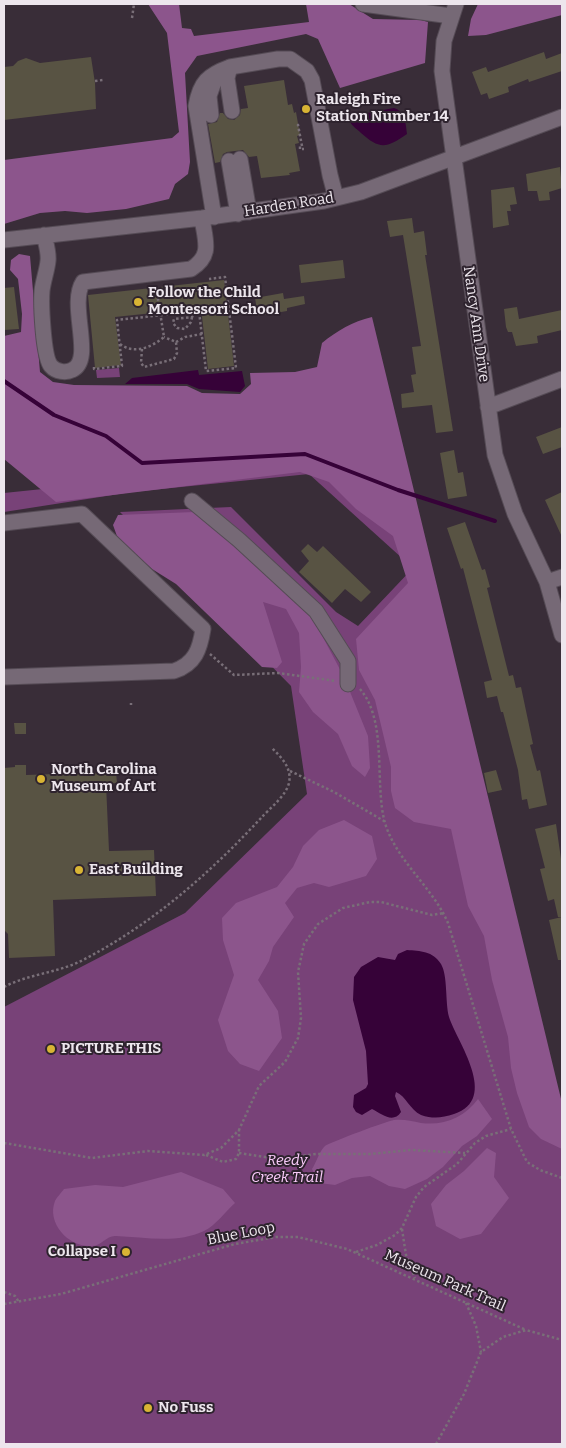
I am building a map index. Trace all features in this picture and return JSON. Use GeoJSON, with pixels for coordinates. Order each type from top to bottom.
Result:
{"type":"FeatureCollection","features":[{"type":"Feature","properties":{"kind":"street"},"geometry":{"type":"LineString","coordinates":[[363,4],[454,10]]}},
{"type":"Feature","properties":{"kind":"street","name":"Nancy Ann Drive"},"geometry":{"type":"LineString","coordinates":[[454,10],[444,41],[442,70],[495,455],[515,514],[547,582],[562,634]]}},
{"type":"Feature","properties":{"kind":"street"},"geometry":{"type":"LineString","coordinates":[[226,215],[196,106],[199,91],[214,72],[278,59],[290,60],[300,64],[312,80],[336,198]]}},
{"type":"Feature","properties":{"kind":"street"},"geometry":{"type":"LineString","coordinates":[[221,113],[230,68]]}},
{"type":"Feature","properties":{"kind":"street","name":"Harden Road"},"geometry":{"type":"LineString","coordinates":[[4,240],[226,215],[336,198],[360,192],[562,117]]}},
{"type":"Feature","properties":{"kind":"street"},"geometry":{"type":"LineString","coordinates":[[44,235],[48,260],[42,292],[47,351],[52,367],[58,371],[68,372],[78,368],[83,358],[77,298],[83,282],[191,269],[202,262],[226,215],[229,160],[226,215]]}},
{"type":"Feature","properties":{"kind":"street"},"geometry":{"type":"LineString","coordinates":[[488,407],[562,380]]}},
{"type":"Feature","properties":{"kind":"street"},"geometry":{"type":"LineString","coordinates":[[192,500],[239,540],[316,611],[348,661],[348,684]]}},
{"type":"Feature","properties":{"kind":"street"},"geometry":{"type":"LineString","coordinates":[[4,524],[82,514],[204,629],[197,653],[187,666],[174,671],[4,677]]}},
{"type":"Feature","properties":{"kind":"street"},"geometry":{"type":"LineString","coordinates":[[547,582],[562,577]]}},
{"type":"Feature","properties":{"kind":"path"},"geometry":{"type":"LineString","coordinates":[[132,18],[134,4]]}},
{"type":"Feature","properties":{"kind":"path"},"geometry":{"type":"LineString","coordinates":[[95,81],[103,80]]}},
{"type":"Feature","properties":{"kind":"path"},"geometry":{"type":"LineString","coordinates":[[301,124],[298,125],[302,149]]}},
{"type":"Feature","properties":{"kind":"path"},"geometry":{"type":"LineString","coordinates":[[197,311],[199,311],[206,371],[236,368],[225,277],[209,279]]}},
{"type":"Feature","properties":{"kind":"path"},"geometry":{"type":"LineString","coordinates":[[156,286],[159,315],[164,337]]}},
{"type":"Feature","properties":{"kind":"path"},"geometry":{"type":"LineString","coordinates":[[94,367],[94,369],[122,366],[117,320],[197,311]]}},
{"type":"Feature","properties":{"kind":"path"},"geometry":{"type":"LineString","coordinates":[[192,317],[174,319],[173,323],[178,328],[185,329],[197,311]]}},
{"type":"Feature","properties":{"kind":"path"},"geometry":{"type":"LineString","coordinates":[[176,342],[185,337],[202,334]]}},
{"type":"Feature","properties":{"kind":"path"},"geometry":{"type":"LineString","coordinates":[[164,337],[176,342]]}},
{"type":"Feature","properties":{"kind":"path"},"geometry":{"type":"LineString","coordinates":[[120,344],[126,348],[142,349],[164,337]]}},
{"type":"Feature","properties":{"kind":"path"},"geometry":{"type":"LineString","coordinates":[[142,349],[142,366],[147,368],[157,362],[174,359],[177,353],[176,342]]}},
{"type":"Feature","properties":{"kind":"path"},"geometry":{"type":"LineString","coordinates":[[207,651],[234,675],[278,673],[348,684],[360,689],[372,711],[384,821],[400,854],[431,893],[444,913],[466,975],[511,1129],[527,1162],[540,1170],[562,1178]]}},
{"type":"Feature","properties":{"kind":"path"},"geometry":{"type":"LineString","coordinates":[[272,748],[290,771],[334,792],[384,821]]}},
{"type":"Feature","properties":{"kind":"path"},"geometry":{"type":"LineString","coordinates":[[4,987],[14,981],[80,962],[148,921],[185,892],[234,847],[289,785],[290,771]]}},
{"type":"Feature","properties":{"kind":"path"},"geometry":{"type":"LineString","coordinates":[[204,1155],[225,1146],[239,1130],[256,1091],[264,1080],[285,1062],[298,1038],[301,1018],[298,972],[304,944],[318,924],[342,908],[370,902],[381,902],[432,915],[444,913]]}},
{"type":"Feature","properties":{"kind":"path"},"geometry":{"type":"LineString","coordinates":[[355,1252],[377,1245],[402,1228],[416,1197],[424,1187],[457,1164],[465,1153],[486,1136],[511,1129]]}},
{"type":"Feature","properties":{"kind":"path"},"geometry":{"type":"LineString","coordinates":[[4,1143],[92,1158],[148,1151],[171,1151],[204,1155],[215,1160],[229,1162],[236,1159],[240,1153],[239,1130]]}},
{"type":"Feature","properties":{"kind":"path"},"geometry":{"type":"LineString","coordinates":[[240,1153],[278,1159],[316,1154],[371,1154],[411,1150],[465,1153]]}},
{"type":"Feature","properties":{"kind":"path"},"geometry":{"type":"LineString","coordinates":[[402,1228],[406,1255],[416,1280]]}},
{"type":"Feature","properties":{"kind":"path","name":"Blue Loop"},"geometry":{"type":"LineString","coordinates":[[4,1304],[61,1294],[235,1244],[266,1238],[309,1239],[355,1252]]}},
{"type":"Feature","properties":{"kind":"path","name":"Museum Park Trail"},"geometry":{"type":"LineString","coordinates":[[355,1252],[526,1330]]}},
{"type":"Feature","properties":{"kind":"path"},"geometry":{"type":"LineString","coordinates":[[4,1292],[15,1296],[19,1302]]}},
{"type":"Feature","properties":{"kind":"path"},"geometry":{"type":"LineString","coordinates":[[436,1444],[464,1394],[481,1352],[476,1326],[465,1302]]}},
{"type":"Feature","properties":{"kind":"path"},"geometry":{"type":"LineString","coordinates":[[481,1352],[503,1337],[526,1330],[562,1340]]}},
{"type":"Feature","properties":{"kind":"green space"},"geometry":{"type":"Polygon","coordinates":[[[119,368],[120,377],[97,378],[96,370],[119,368]]]}},
{"type":"Feature","properties":{"kind":"green space","name":"Reedy Creek Trail"},"geometry":{"type":"Polygon","coordinates":[[[401,452],[562,1106],[562,1444],[4,1444],[4,1007],[185,913],[307,794],[291,686],[120,512],[231,507],[336,612],[358,626],[413,568],[309,474],[132,492],[4,512],[4,493],[401,452]]]}},
{"type":"Feature","properties":{"kind":"shaded area"},"geometry":{"type":"Polygon","coordinates":[[[148,4],[179,4],[182,28],[191,29],[194,36],[309,22],[306,4],[349,4],[373,19],[421,20],[428,22],[425,63],[340,88],[318,39],[306,34],[197,56],[185,73],[190,162],[188,174],[175,184],[169,199],[126,209],[87,213],[65,211],[40,213],[4,224],[4,160],[172,138],[179,132],[167,33],[148,4]]]}},
{"type":"Feature","properties":{"kind":"shaded area"},"geometry":{"type":"Polygon","coordinates":[[[478,4],[562,4],[562,15],[486,35],[468,36],[471,19],[478,4]]]}},
{"type":"Feature","properties":{"kind":"shaded area"},"geometry":{"type":"Polygon","coordinates":[[[394,108],[403,115],[407,134],[388,144],[383,145],[373,142],[350,122],[351,116],[394,108]]]}},
{"type":"Feature","properties":{"kind":"shaded area"},"geometry":{"type":"Polygon","coordinates":[[[19,254],[30,256],[40,372],[53,382],[74,385],[187,386],[202,393],[240,394],[251,384],[250,373],[295,372],[317,367],[322,343],[346,327],[372,317],[562,1103],[562,1149],[541,1139],[529,1127],[517,1093],[511,1068],[508,1037],[492,980],[484,936],[468,906],[451,829],[414,822],[395,808],[391,791],[391,767],[375,700],[359,670],[356,639],[408,583],[393,536],[356,509],[329,482],[300,472],[56,502],[4,459],[4,336],[21,332],[22,314],[18,279],[10,270],[11,260],[19,254]]]}},
{"type":"Feature","properties":{"kind":"shaded area"},"geometry":{"type":"Polygon","coordinates":[[[198,370],[199,375],[242,371],[245,386],[240,392],[199,389],[187,384],[125,384],[132,378],[198,370]]]}},
{"type":"Feature","properties":{"kind":"shaded area"},"geometry":{"type":"Polygon","coordinates":[[[195,512],[212,521],[309,611],[344,677],[368,736],[370,768],[365,777],[352,766],[338,734],[313,712],[299,692],[301,667],[299,633],[286,609],[263,602],[282,662],[277,668],[262,667],[176,584],[152,569],[118,539],[113,525],[118,515],[195,512]]]}},
{"type":"Feature","properties":{"kind":"shaded area"},"geometry":{"type":"Polygon","coordinates":[[[344,820],[372,836],[377,859],[366,876],[329,887],[314,883],[297,888],[285,903],[294,917],[273,947],[269,961],[258,980],[278,1011],[282,1038],[259,1071],[240,1064],[228,1051],[218,1020],[234,975],[223,940],[222,918],[236,903],[277,887],[293,867],[303,846],[319,830],[344,820]]]}},
{"type":"Feature","properties":{"kind":"shaded area"},"geometry":{"type":"Polygon","coordinates":[[[407,950],[430,954],[441,964],[445,975],[449,1017],[472,1069],[475,1083],[474,1096],[467,1107],[454,1114],[434,1117],[417,1113],[396,1092],[395,1096],[401,1112],[398,1116],[387,1117],[372,1109],[362,1115],[356,1112],[353,1107],[354,1095],[366,1088],[368,1084],[366,1051],[353,1000],[354,977],[361,967],[378,957],[395,960],[398,954],[407,950]]]}},
{"type":"Feature","properties":{"kind":"shaded area"},"geometry":{"type":"Polygon","coordinates":[[[478,1099],[492,1119],[477,1136],[462,1146],[443,1167],[427,1179],[405,1189],[389,1186],[370,1176],[352,1178],[335,1185],[319,1183],[312,1169],[323,1148],[337,1140],[394,1120],[430,1124],[453,1119],[467,1111],[478,1099]]]}},
{"type":"Feature","properties":{"kind":"shaded area"},"geometry":{"type":"Polygon","coordinates":[[[487,1148],[496,1153],[494,1177],[509,1198],[481,1234],[460,1239],[436,1226],[431,1204],[446,1185],[464,1171],[487,1148]]]}},
{"type":"Feature","properties":{"kind":"shaded area"},"geometry":{"type":"Polygon","coordinates":[[[181,1172],[223,1189],[235,1203],[204,1231],[172,1239],[113,1236],[95,1246],[84,1246],[68,1239],[57,1226],[53,1210],[55,1201],[64,1189],[95,1185],[123,1187],[181,1172]]]}},
{"type":"Feature","properties":{"kind":"building"},"geometry":{"type":"Polygon","coordinates":[[[544,52],[546,59],[562,53],[562,71],[529,82],[528,79],[508,87],[509,92],[489,99],[487,93],[481,95],[472,72],[486,67],[488,72],[544,52]]]}},
{"type":"Feature","properties":{"kind":"building"},"geometry":{"type":"Polygon","coordinates":[[[91,57],[96,109],[4,120],[4,67],[13,66],[18,61],[26,58],[40,63],[91,57]]]}},
{"type":"Feature","properties":{"kind":"building"},"geometry":{"type":"Polygon","coordinates":[[[284,80],[288,105],[292,104],[294,113],[296,112],[300,135],[297,136],[299,143],[295,144],[300,171],[289,173],[290,175],[261,178],[257,156],[249,157],[243,150],[227,152],[223,154],[220,162],[215,163],[208,124],[217,122],[220,113],[223,113],[228,119],[234,120],[240,115],[241,109],[248,108],[244,86],[284,80]]]}},
{"type":"Feature","properties":{"kind":"building"},"geometry":{"type":"Polygon","coordinates":[[[560,167],[562,188],[549,192],[550,200],[539,201],[537,191],[528,191],[526,174],[560,167]]]}},
{"type":"Feature","properties":{"kind":"building"},"geometry":{"type":"Polygon","coordinates":[[[514,187],[517,204],[510,205],[511,211],[507,211],[509,225],[493,228],[491,190],[514,187]]]}},
{"type":"Feature","properties":{"kind":"building"},"geometry":{"type":"Polygon","coordinates":[[[412,218],[414,233],[424,231],[427,255],[425,255],[453,431],[436,433],[432,405],[402,408],[401,394],[414,392],[411,375],[416,374],[412,347],[421,346],[403,235],[390,237],[387,221],[412,218]]]}},
{"type":"Feature","properties":{"kind":"building"},"geometry":{"type":"Polygon","coordinates":[[[343,260],[345,278],[301,283],[299,265],[343,260]]]}},
{"type":"Feature","properties":{"kind":"building"},"geometry":{"type":"Polygon","coordinates":[[[224,280],[234,366],[208,369],[201,308],[115,317],[121,365],[95,368],[88,295],[224,280]]]}},
{"type":"Feature","properties":{"kind":"building"},"geometry":{"type":"Polygon","coordinates":[[[14,287],[19,329],[4,330],[4,288],[14,287]]]}},
{"type":"Feature","properties":{"kind":"building"},"geometry":{"type":"Polygon","coordinates":[[[283,293],[284,299],[304,296],[305,304],[287,308],[287,311],[258,316],[255,298],[283,293]]]}},
{"type":"Feature","properties":{"kind":"building"},"geometry":{"type":"Polygon","coordinates":[[[517,307],[519,319],[562,310],[562,330],[537,336],[538,343],[516,346],[512,332],[508,332],[506,327],[504,309],[517,307]]]}},
{"type":"Feature","properties":{"kind":"building"},"geometry":{"type":"Polygon","coordinates":[[[562,427],[562,447],[543,454],[536,437],[562,427]]]}},
{"type":"Feature","properties":{"kind":"building"},"geometry":{"type":"Polygon","coordinates":[[[454,450],[458,473],[463,472],[467,496],[448,499],[440,453],[454,450]]]}},
{"type":"Feature","properties":{"kind":"building"},"geometry":{"type":"Polygon","coordinates":[[[562,492],[562,537],[545,500],[562,492]]]}},
{"type":"Feature","properties":{"kind":"building"},"geometry":{"type":"Polygon","coordinates":[[[465,522],[482,570],[485,569],[490,587],[487,588],[509,676],[513,675],[516,688],[521,687],[533,744],[530,745],[537,771],[540,770],[547,805],[529,809],[527,799],[522,800],[518,770],[503,712],[501,712],[497,696],[487,698],[484,682],[492,680],[463,568],[461,569],[447,528],[465,522]]]}},
{"type":"Feature","properties":{"kind":"building"},"geometry":{"type":"Polygon","coordinates":[[[308,544],[317,552],[323,546],[371,592],[361,602],[345,589],[332,603],[299,572],[309,561],[301,551],[308,544]]]}},
{"type":"Feature","properties":{"kind":"building"},"geometry":{"type":"Polygon","coordinates":[[[14,723],[26,723],[26,734],[15,734],[14,723]]]}},
{"type":"Feature","properties":{"kind":"building","name":"East Building"},"geometry":{"type":"Polygon","coordinates":[[[15,765],[26,765],[26,775],[116,772],[117,783],[106,784],[109,851],[154,850],[156,896],[53,900],[55,956],[9,958],[8,934],[4,930],[4,768],[15,767],[15,765]]]}},
{"type":"Feature","properties":{"kind":"building"},"geometry":{"type":"Polygon","coordinates":[[[496,770],[502,790],[488,793],[484,773],[496,770]]]}},
{"type":"Feature","properties":{"kind":"building"},"geometry":{"type":"Polygon","coordinates":[[[556,824],[562,866],[562,917],[558,917],[554,899],[548,901],[540,869],[545,868],[535,829],[556,824]]]}},
{"type":"Feature","properties":{"kind":"building"},"geometry":{"type":"Polygon","coordinates":[[[562,917],[562,960],[558,960],[549,920],[562,917]]]}},
{"type":"Feature","properties":{"kind":"waterway"},"geometry":{"type":"LineString","coordinates":[[4,381],[54,415],[106,436],[142,463],[305,454],[398,490],[495,521]]}},
{"type":"Feature","properties":{"kind":"place","name":"Raleigh Fire Station Number 14"},"geometry":{"type":"Point","coordinates":[306,109]}},
{"type":"Feature","properties":{"kind":"place","name":"Follow the Child Montessori School"},"geometry":{"type":"Point","coordinates":[138,302]}},
{"type":"Feature","properties":{"kind":"place","name":"North Carolina Museum of Art"},"geometry":{"type":"Point","coordinates":[41,779]}},
{"type":"Feature","properties":{"kind":"place","name":"East Building"},"geometry":{"type":"Point","coordinates":[79,870]}},
{"type":"Feature","properties":{"kind":"place","name":"PICTURE THIS"},"geometry":{"type":"Point","coordinates":[51,1049]}},
{"type":"Feature","properties":{"kind":"place","name":"Collapse I"},"geometry":{"type":"Point","coordinates":[126,1252]}},
{"type":"Feature","properties":{"kind":"place","name":"No Fuss"},"geometry":{"type":"Point","coordinates":[148,1408]}}]}
